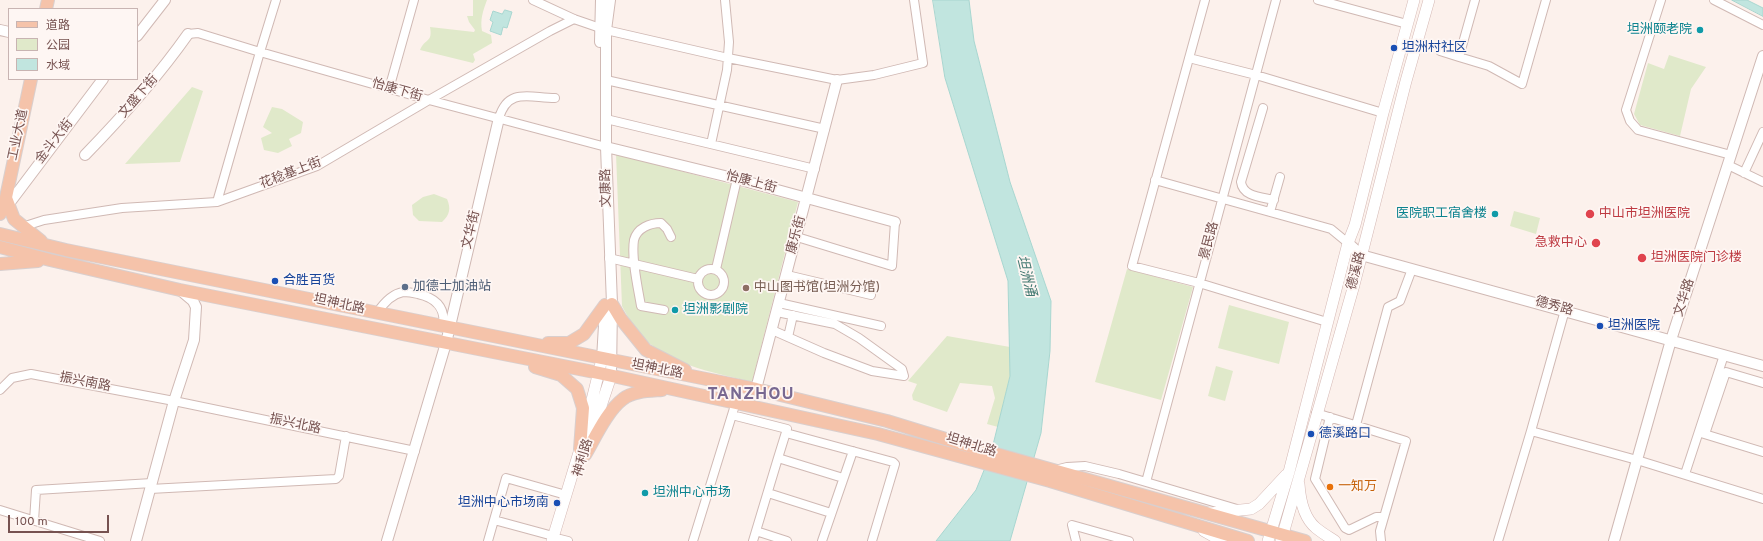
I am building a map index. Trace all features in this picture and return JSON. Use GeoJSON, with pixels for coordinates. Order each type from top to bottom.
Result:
{"type":"FeatureCollection","features":[{"type":"Feature","properties":{"kind":"main road","name":"德溪路"},"geometry":{"type":"LineString","coordinates":[[1282,538],[1294,473],[1327,322],[1348,243],[1355,225],[1382,113],[1414,0]]}},
{"type":"Feature","properties":{"kind":"main road","name":"德溪路"},"geometry":{"type":"LineString","coordinates":[[1270,536],[1316,413],[1330,370],[1406,81],[1429,0]]}},
{"type":"Feature","properties":{"kind":"main road"},"geometry":{"type":"LineString","coordinates":[[23,80],[2,197],[14,220],[47,245]]}},
{"type":"Feature","properties":{"kind":"main road","name":"工业大道"},"geometry":{"type":"LineString","coordinates":[[2,197],[31,80]]}},
{"type":"Feature","properties":{"kind":"main road","name":"坦神北路"},"geometry":{"type":"LineString","coordinates":[[0,234],[377,313],[756,389],[887,421],[973,454]]}},
{"type":"Feature","properties":{"kind":"main road","name":"坦神北路"},"geometry":{"type":"LineString","coordinates":[[0,246],[50,260],[180,290],[673,388],[973,454],[1052,476],[1209,513],[1270,536],[1305,541]]}},
{"type":"Feature","properties":{"kind":"main road"},"geometry":{"type":"LineString","coordinates":[[0,264],[50,260]]}},
{"type":"Feature","properties":{"kind":"main road"},"geometry":{"type":"LineString","coordinates":[[525,343],[569,343],[584,334],[609,304],[646,350],[664,361],[702,379]]}},
{"type":"Feature","properties":{"kind":"main road"},"geometry":{"type":"LineString","coordinates":[[509,355],[532,367],[561,374],[577,389],[583,408],[582,452]]}},
{"type":"Feature","properties":{"kind":"main road","name":"神利路"},"geometry":{"type":"LineString","coordinates":[[559,540],[582,452],[605,374],[607,360]]}},
{"type":"Feature","properties":{"kind":"main road"},"geometry":{"type":"LineString","coordinates":[[559,540],[566,495],[582,452],[608,416],[623,398],[639,392],[673,388]]}},
{"type":"Feature","properties":{"kind":"main road"},"geometry":{"type":"LineString","coordinates":[[1209,513],[1251,509],[1259,504],[1294,473],[1300,498],[1310,522],[1335,541]]}},
{"type":"Feature","properties":{"kind":"main road","name":"坦神北路"},"geometry":{"type":"LineString","coordinates":[[1052,476],[1248,541]]}},
{"type":"Feature","properties":{"kind":"main road"},"geometry":{"type":"LineString","coordinates":[[1186,521],[1222,541]]}},
{"type":"Feature","properties":{"kind":"street"},"geometry":{"type":"LineString","coordinates":[[138,35],[165,0]]}},
{"type":"Feature","properties":{"kind":"street"},"geometry":{"type":"LineString","coordinates":[[217,202],[276,0]]}},
{"type":"Feature","properties":{"kind":"street"},"geometry":{"type":"LineString","coordinates":[[389,89],[414,0]]}},
{"type":"Feature","properties":{"kind":"street"},"geometry":{"type":"LineString","coordinates":[[533,0],[574,19],[603,29],[728,58],[838,80],[874,75],[923,62],[914,0]]}},
{"type":"Feature","properties":{"kind":"street"},"geometry":{"type":"LineString","coordinates":[[601,0],[603,29],[603,146],[609,304],[607,360]]}},
{"type":"Feature","properties":{"kind":"street","name":"文康路"},"geometry":{"type":"LineString","coordinates":[[609,304],[609,258],[603,146],[606,120],[606,80],[603,29],[610,0]]}},
{"type":"Feature","properties":{"kind":"street"},"geometry":{"type":"LineString","coordinates":[[711,144],[727,76],[729,42],[725,0]]}},
{"type":"Feature","properties":{"kind":"street"},"geometry":{"type":"LineString","coordinates":[[1205,0],[1132,266],[1199,283],[1327,322]]}},
{"type":"Feature","properties":{"kind":"street","name":"景民路"},"geometry":{"type":"LineString","coordinates":[[1146,482],[1276,0]]}},
{"type":"Feature","properties":{"kind":"street"},"geometry":{"type":"LineString","coordinates":[[1318,0],[1407,24]]}},
{"type":"Feature","properties":{"kind":"street"},"geometry":{"type":"LineString","coordinates":[[1459,57],[1475,0]]}},
{"type":"Feature","properties":{"kind":"street"},"geometry":{"type":"LineString","coordinates":[[1440,52],[1489,66],[1522,84],[1546,0]]}},
{"type":"Feature","properties":{"kind":"street"},"geometry":{"type":"LineString","coordinates":[[1661,0],[1626,110],[1627,116],[1638,130],[1729,160],[1744,173],[1763,182]]}},
{"type":"Feature","properties":{"kind":"street"},"geometry":{"type":"LineString","coordinates":[[1714,0],[1763,25]]}},
{"type":"Feature","properties":{"kind":"street","name":"花稔基上街"},"geometry":{"type":"LineString","coordinates":[[22,227],[44,220],[122,208],[217,202],[318,166],[429,100],[550,31],[574,19]]}},
{"type":"Feature","properties":{"kind":"street","name":"怡康下街"},"geometry":{"type":"LineString","coordinates":[[188,34],[198,33],[389,89],[603,146]]}},
{"type":"Feature","properties":{"kind":"street","name":"文盛下街"},"geometry":{"type":"LineString","coordinates":[[86,156],[165,66],[188,34]]}},
{"type":"Feature","properties":{"kind":"street","name":"文华路"},"geometry":{"type":"LineString","coordinates":[[1614,541],[1671,340],[1763,56]]}},
{"type":"Feature","properties":{"kind":"street"},"geometry":{"type":"LineString","coordinates":[[1188,58],[1256,75],[1382,113]]}},
{"type":"Feature","properties":{"kind":"street","name":"金斗大街"},"geometry":{"type":"LineString","coordinates":[[2,197],[102,80]]}},
{"type":"Feature","properties":{"kind":"street"},"geometry":{"type":"LineString","coordinates":[[606,80],[825,130]]}},
{"type":"Feature","properties":{"kind":"street","name":"康乐街"},"geometry":{"type":"LineString","coordinates":[[756,389],[838,80]]}},
{"type":"Feature","properties":{"kind":"street"},"geometry":{"type":"LineString","coordinates":[[499,118],[505,103],[523,94],[555,98]]}},
{"type":"Feature","properties":{"kind":"street"},"geometry":{"type":"LineString","coordinates":[[1263,108],[1241,186],[1248,193],[1274,200]]}},
{"type":"Feature","properties":{"kind":"street","name":"文华街"},"geometry":{"type":"LineString","coordinates":[[387,541],[446,343],[446,327],[499,118]]}},
{"type":"Feature","properties":{"kind":"street"},"geometry":{"type":"LineString","coordinates":[[606,120],[815,169]]}},
{"type":"Feature","properties":{"kind":"street"},"geometry":{"type":"LineString","coordinates":[[1744,173],[1763,132]]}},
{"type":"Feature","properties":{"kind":"street"},"geometry":{"type":"LineString","coordinates":[[1236,145],[1251,149]]}},
{"type":"Feature","properties":{"kind":"street","name":"怡康上街"},"geometry":{"type":"LineString","coordinates":[[603,146],[737,179],[895,222]]}},
{"type":"Feature","properties":{"kind":"street"},"geometry":{"type":"LineString","coordinates":[[1270,212],[1280,177]]}},
{"type":"Feature","properties":{"kind":"street"},"geometry":{"type":"LineString","coordinates":[[716,269],[737,179]]}},
{"type":"Feature","properties":{"kind":"street"},"geometry":{"type":"LineString","coordinates":[[1155,180],[1331,229],[1348,243]]}},
{"type":"Feature","properties":{"kind":"street"},"geometry":{"type":"LineString","coordinates":[[797,237],[892,266],[895,222]]}},
{"type":"Feature","properties":{"kind":"street"},"geometry":{"type":"LineString","coordinates":[[664,310],[641,306],[635,264],[634,239],[642,229],[650,223],[661,223],[667,229],[671,237]]}},
{"type":"Feature","properties":{"kind":"street","name":"德秀路"},"geometry":{"type":"LineString","coordinates":[[1348,243],[1361,255],[1565,310],[1763,366]]}},
{"type":"Feature","properties":{"kind":"street"},"geometry":{"type":"LineString","coordinates":[[609,258],[698,279]]}},
{"type":"Feature","properties":{"kind":"street"},"geometry":{"type":"LineString","coordinates":[[716,269],[724,282],[722,289],[715,295],[704,294],[699,287],[698,279],[701,274],[716,269]]}},
{"type":"Feature","properties":{"kind":"street"},"geometry":{"type":"LineString","coordinates":[[1356,425],[1388,307],[1400,301],[1412,269]]}},
{"type":"Feature","properties":{"kind":"street"},"geometry":{"type":"LineString","coordinates":[[787,275],[871,295]]}},
{"type":"Feature","properties":{"kind":"street"},"geometry":{"type":"LineString","coordinates":[[136,541],[174,401],[194,340],[196,307],[193,301],[180,290]]}},
{"type":"Feature","properties":{"kind":"street"},"geometry":{"type":"LineString","coordinates":[[377,313],[384,302],[395,295],[402,292],[411,293],[428,297],[440,306],[446,327]]}},
{"type":"Feature","properties":{"kind":"street"},"geometry":{"type":"LineString","coordinates":[[772,330],[824,353],[872,371],[904,376],[902,369],[859,338],[834,324],[793,315],[778,307]]}},
{"type":"Feature","properties":{"kind":"street"},"geometry":{"type":"LineString","coordinates":[[778,307],[881,326]]}},
{"type":"Feature","properties":{"kind":"street"},"geometry":{"type":"LineString","coordinates":[[1498,541],[1565,310]]}},
{"type":"Feature","properties":{"kind":"street"},"geometry":{"type":"LineString","coordinates":[[788,337],[793,315]]}},
{"type":"Feature","properties":{"kind":"street"},"geometry":{"type":"LineString","coordinates":[[1702,434],[1724,355]]}},
{"type":"Feature","properties":{"kind":"street"},"geometry":{"type":"LineString","coordinates":[[1685,474],[1726,372],[1763,382]]}},
{"type":"Feature","properties":{"kind":"street","name":"振兴南路"},"geometry":{"type":"LineString","coordinates":[[0,390],[12,378],[31,374],[174,401]]}},
{"type":"Feature","properties":{"kind":"street","name":"振兴北路"},"geometry":{"type":"LineString","coordinates":[[174,401],[415,451]]}},
{"type":"Feature","properties":{"kind":"street"},"geometry":{"type":"LineString","coordinates":[[693,541],[736,402]]}},
{"type":"Feature","properties":{"kind":"street"},"geometry":{"type":"LineString","coordinates":[[1316,413],[1406,440],[1380,531],[1381,541]]}},
{"type":"Feature","properties":{"kind":"street"},"geometry":{"type":"LineString","coordinates":[[732,415],[787,430],[753,541]]}},
{"type":"Feature","properties":{"kind":"street"},"geometry":{"type":"LineString","coordinates":[[1330,417],[1315,479],[1345,528],[1349,530],[1376,517],[1384,517]]}},
{"type":"Feature","properties":{"kind":"street"},"geometry":{"type":"LineString","coordinates":[[1531,431],[1685,474],[1763,499]]}},
{"type":"Feature","properties":{"kind":"street"},"geometry":{"type":"LineString","coordinates":[[786,433],[893,462],[895,464],[872,541]]}},
{"type":"Feature","properties":{"kind":"street"},"geometry":{"type":"LineString","coordinates":[[1702,434],[1763,452]]}},
{"type":"Feature","properties":{"kind":"street"},"geometry":{"type":"LineString","coordinates":[[34,520],[36,490],[336,478],[339,476],[346,436]]}},
{"type":"Feature","properties":{"kind":"street"},"geometry":{"type":"LineString","coordinates":[[822,541],[853,451]]}},
{"type":"Feature","properties":{"kind":"street"},"geometry":{"type":"LineString","coordinates":[[778,458],[843,478]]}},
{"type":"Feature","properties":{"kind":"street"},"geometry":{"type":"LineString","coordinates":[[1052,476],[1067,467],[1085,466],[1242,510]]}},
{"type":"Feature","properties":{"kind":"street"},"geometry":{"type":"LineString","coordinates":[[488,541],[506,478],[566,495]]}},
{"type":"Feature","properties":{"kind":"street"},"geometry":{"type":"LineString","coordinates":[[768,493],[831,513]]}},
{"type":"Feature","properties":{"kind":"street"},"geometry":{"type":"LineString","coordinates":[[0,510],[100,541]]}},
{"type":"Feature","properties":{"kind":"street"},"geometry":{"type":"LineString","coordinates":[[494,520],[559,540]]}},
{"type":"Feature","properties":{"kind":"street"},"geometry":{"type":"LineString","coordinates":[[1076,541],[1072,526],[1130,541]]}},
{"type":"Feature","properties":{"kind":"street"},"geometry":{"type":"LineString","coordinates":[[756,531],[787,541]]}},
{"type":"Feature","properties":{"kind":"green space"},"geometry":{"type":"Polygon","coordinates":[[[473,0],[487,0],[482,15],[481,27],[482,31],[491,35],[492,43],[473,54],[475,60],[473,63],[420,50],[430,36],[430,27],[474,32],[475,30],[469,22],[467,16],[473,16],[473,0]]]}},
{"type":"Feature","properties":{"kind":"green space"},"geometry":{"type":"Polygon","coordinates":[[[1669,55],[1706,67],[1691,89],[1680,136],[1640,125],[1634,114],[1648,63],[1664,69],[1669,55]]]}},
{"type":"Feature","properties":{"kind":"green space"},"geometry":{"type":"Polygon","coordinates":[[[192,87],[203,91],[180,162],[125,164],[192,87]]]}},
{"type":"Feature","properties":{"kind":"green space"},"geometry":{"type":"Polygon","coordinates":[[[272,107],[282,109],[303,122],[301,133],[289,139],[292,146],[278,153],[264,150],[261,138],[272,133],[263,127],[272,107]]]}},
{"type":"Feature","properties":{"kind":"green space"},"geometry":{"type":"Polygon","coordinates":[[[616,154],[798,202],[752,382],[698,368],[673,358],[649,343],[637,331],[630,321],[622,306],[616,154]]]}},
{"type":"Feature","properties":{"kind":"green space"},"geometry":{"type":"Polygon","coordinates":[[[434,194],[447,199],[449,208],[447,217],[442,222],[419,221],[413,215],[412,205],[423,197],[434,194]]]}},
{"type":"Feature","properties":{"kind":"green space"},"geometry":{"type":"Polygon","coordinates":[[[1514,211],[1540,218],[1536,234],[1510,226],[1514,211]]]}},
{"type":"Feature","properties":{"kind":"green space"},"geometry":{"type":"Polygon","coordinates":[[[1127,269],[1193,287],[1161,400],[1095,382],[1127,269]]]}},
{"type":"Feature","properties":{"kind":"green space"},"geometry":{"type":"Polygon","coordinates":[[[1229,305],[1289,322],[1279,364],[1218,348],[1229,305]]]}},
{"type":"Feature","properties":{"kind":"green space"},"geometry":{"type":"Polygon","coordinates":[[[947,336],[1010,347],[1010,376],[998,427],[987,424],[995,398],[992,386],[960,383],[947,412],[913,400],[912,395],[917,384],[908,381],[947,336]]]}},
{"type":"Feature","properties":{"kind":"green space"},"geometry":{"type":"Polygon","coordinates":[[[1216,366],[1233,371],[1225,401],[1208,396],[1216,366]]]}},
{"type":"Feature","properties":{"kind":"water","name":"坦洲涌"},"geometry":{"type":"Polygon","coordinates":[[[933,0],[969,0],[974,41],[1010,182],[1051,301],[1050,351],[1041,433],[1010,541],[936,541],[976,490],[991,453],[1010,376],[1008,281],[945,78],[933,0]]]}},
{"type":"Feature","properties":{"kind":"water"},"geometry":{"type":"Polygon","coordinates":[[[1732,0],[1747,0],[1763,8],[1763,16],[1732,0]]]}},
{"type":"Feature","properties":{"kind":"water"},"geometry":{"type":"Polygon","coordinates":[[[505,10],[512,12],[507,28],[503,27],[501,35],[490,31],[493,22],[490,20],[493,11],[502,14],[505,10]]]}},
{"type":"Feature","properties":{"kind":"place","name":"坦洲颐老院"},"geometry":{"type":"Point","coordinates":[1700,30]}},
{"type":"Feature","properties":{"kind":"place","name":"坦洲村社区"},"geometry":{"type":"Point","coordinates":[1394,48]}},
{"type":"Feature","properties":{"kind":"place","name":"医院职工宿舍楼"},"geometry":{"type":"Point","coordinates":[1495,214]}},
{"type":"Feature","properties":{"kind":"place","name":"中山市坦洲医院"},"geometry":{"type":"Point","coordinates":[1590,214]}},
{"type":"Feature","properties":{"kind":"place","name":"急救中心"},"geometry":{"type":"Point","coordinates":[1596,243]}},
{"type":"Feature","properties":{"kind":"place","name":"坦洲医院门诊楼"},"geometry":{"type":"Point","coordinates":[1642,258]}},
{"type":"Feature","properties":{"kind":"place","name":"合胜百货"},"geometry":{"type":"Point","coordinates":[275,281]}},
{"type":"Feature","properties":{"kind":"place","name":"加德士加油站"},"geometry":{"type":"Point","coordinates":[405,287]}},
{"type":"Feature","properties":{"kind":"place","name":"中山图书馆(坦洲分馆)"},"geometry":{"type":"Point","coordinates":[746,288]}},
{"type":"Feature","properties":{"kind":"place","name":"坦洲影剧院"},"geometry":{"type":"Point","coordinates":[675,310]}},
{"type":"Feature","properties":{"kind":"place","name":"坦洲医院"},"geometry":{"type":"Point","coordinates":[1600,326]}},
{"type":"Feature","properties":{"kind":"place","name":"德溪路口"},"geometry":{"type":"Point","coordinates":[1311,434]}},
{"type":"Feature","properties":{"kind":"place","name":"一知万"},"geometry":{"type":"Point","coordinates":[1330,487]}},
{"type":"Feature","properties":{"kind":"place","name":"坦洲中心市场"},"geometry":{"type":"Point","coordinates":[645,493]}},
{"type":"Feature","properties":{"kind":"place","name":"坦洲中心市场南"},"geometry":{"type":"Point","coordinates":[557,503]}},
{"type":"Feature","properties":{"kind":"district","name":"TANZHOU"},"geometry":{"type":"Point","coordinates":[751,396]}}]}
